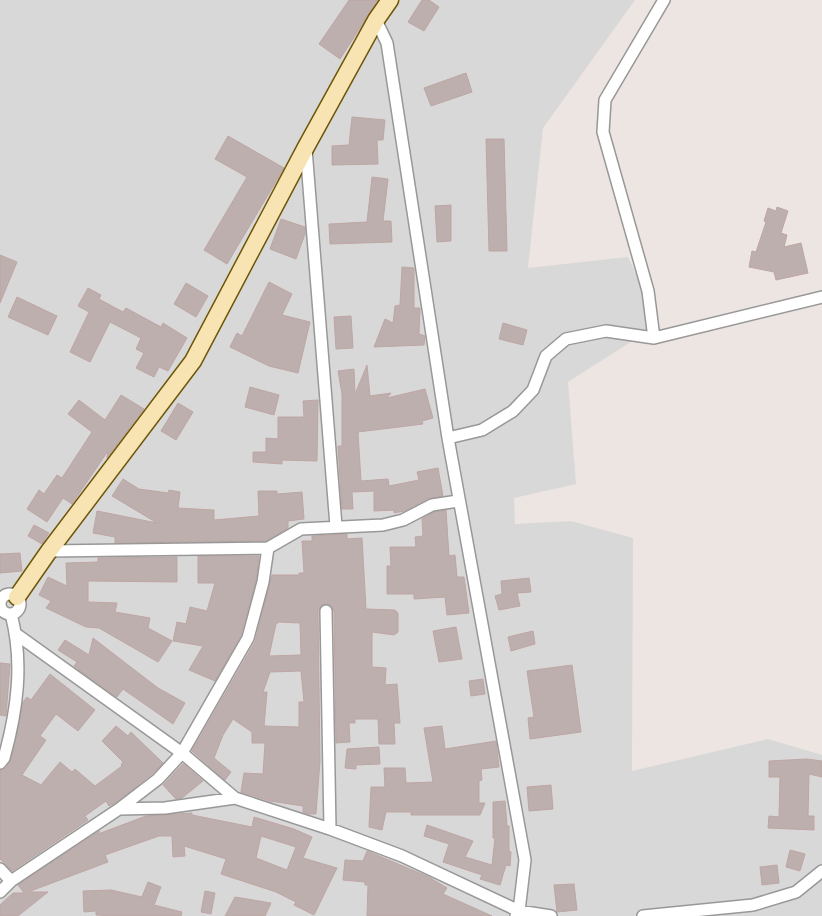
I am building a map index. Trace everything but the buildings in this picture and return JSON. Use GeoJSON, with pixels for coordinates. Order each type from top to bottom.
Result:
{"type":"FeatureCollection","features":[{"type":"Feature","properties":{"kind":"street"},"geometry":{"type":"LineString","coordinates":[[0,763],[4,758],[15,717],[18,688],[16,634],[0,603],[6,599],[49,550],[193,361],[306,147],[376,20],[390,0]]}},
{"type":"Feature","properties":{"kind":"street"},"geometry":{"type":"LineString","coordinates":[[654,338],[648,291],[603,132],[605,100],[664,0]]}},
{"type":"Feature","properties":{"kind":"street"},"geometry":{"type":"LineString","coordinates":[[376,20],[387,43],[458,501],[525,860],[518,913]]}},
{"type":"Feature","properties":{"kind":"street"},"geometry":{"type":"LineString","coordinates":[[306,147],[336,526]]}},
{"type":"Feature","properties":{"kind":"street"},"geometry":{"type":"LineString","coordinates":[[448,438],[482,430],[513,411],[533,390],[546,356],[566,339],[606,331],[654,338],[822,297]]}},
{"type":"Feature","properties":{"kind":"street"},"geometry":{"type":"LineString","coordinates":[[49,550],[268,548],[301,529],[383,525],[403,520],[432,505],[458,501]]}},
{"type":"Feature","properties":{"kind":"street"},"geometry":{"type":"LineString","coordinates":[[0,892],[11,881],[119,809],[158,779],[182,752],[248,638],[263,582],[268,548]]}},
{"type":"Feature","properties":{"kind":"street"},"geometry":{"type":"LineString","coordinates":[[5,613],[19,610],[20,601],[6,599]]}},
{"type":"Feature","properties":{"kind":"street"},"geometry":{"type":"LineString","coordinates":[[326,611],[330,829]]}},
{"type":"Feature","properties":{"kind":"street"},"geometry":{"type":"LineString","coordinates":[[16,634],[182,752],[234,798],[330,829],[402,856],[518,913],[551,916]]}},
{"type":"Feature","properties":{"kind":"street"},"geometry":{"type":"LineString","coordinates":[[119,809],[165,808],[234,798]]}},
{"type":"Feature","properties":{"kind":"street"},"geometry":{"type":"LineString","coordinates":[[0,870],[11,881]]}},
{"type":"Feature","properties":{"kind":"street"},"geometry":{"type":"LineString","coordinates":[[643,916],[753,906],[796,892],[822,872]]}},
{"type":"Feature","properties":{"kind":"shaded area"},"geometry":{"type":"Polygon","coordinates":[[[0,0],[635,0],[543,128],[528,268],[628,257],[659,324],[568,382],[576,484],[514,498],[515,524],[571,521],[633,538],[632,771],[768,739],[822,755],[822,916],[0,916],[0,0]]]}}]}
